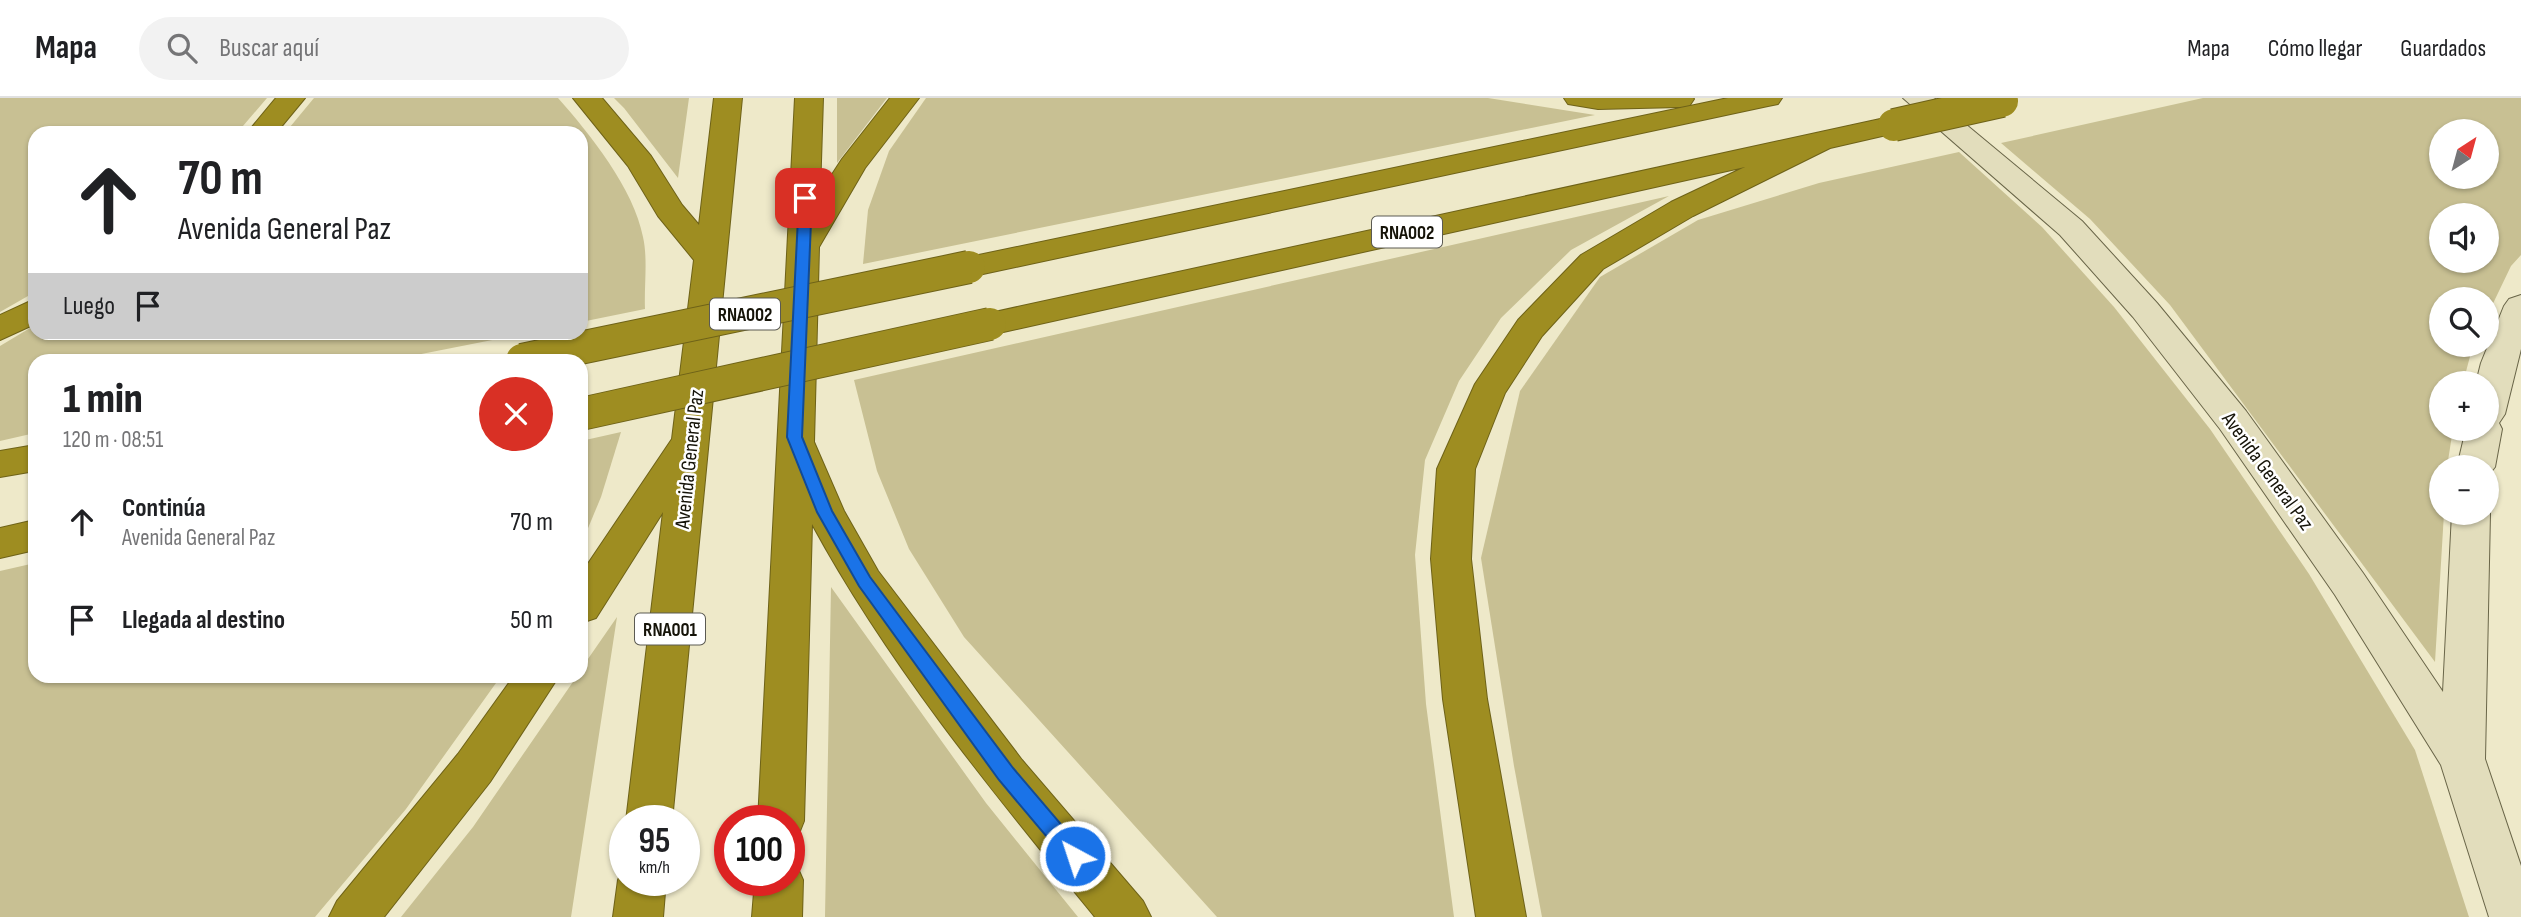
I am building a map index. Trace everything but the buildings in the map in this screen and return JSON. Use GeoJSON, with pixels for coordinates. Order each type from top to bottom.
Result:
{"type":"FeatureCollection","features":[{"type":"Feature","properties":{"kind":"highway"},"geometry":{"type":"LineString","coordinates":[[267,126],[291,98]]}},
{"type":"Feature","properties":{"kind":"highway"},"geometry":{"type":"LineString","coordinates":[[587,98],[640,162],[668,209],[710,259]]}},
{"type":"Feature","properties":{"kind":"highway","name":"Avenida General Paz"},"geometry":{"type":"LineString","coordinates":[[651,805],[728,98]]}},
{"type":"Feature","properties":{"kind":"highway"},"geometry":{"type":"LineString","coordinates":[[782,805],[809,98]]}},
{"type":"Feature","properties":{"kind":"highway"},"geometry":{"type":"LineString","coordinates":[[804,248],[852,165],[905,98]]}},
{"type":"Feature","properties":{"kind":"highway"},"geometry":{"type":"LineString","coordinates":[[1578,98],[1598,101],[1713,98]]}},
{"type":"Feature","properties":{"kind":"highway","name":"RNA002"},"geometry":{"type":"LineString","coordinates":[[551,354],[1768,98]]}},
{"type":"Feature","properties":{"kind":"highway"},"geometry":{"type":"LineString","coordinates":[[1501,917],[1465,699],[1451,559],[1456,469],[1488,393],[1531,328],[1592,261],[1682,209],[1825,139],[1906,111],[2010,100]]}},
{"type":"Feature","properties":{"kind":"highway","name":"RNA002"},"geometry":{"type":"LineString","coordinates":[[588,412],[1825,139]]}},
{"type":"Feature","properties":{"kind":"highway"},"geometry":{"type":"LineString","coordinates":[[0,329],[28,314]]}},
{"type":"Feature","properties":{"kind":"highway"},"geometry":{"type":"LineString","coordinates":[[794,437],[825,512],[864,582],[1006,774],[1126,917]]}},
{"type":"Feature","properties":{"kind":"highway"},"geometry":{"type":"LineString","coordinates":[[588,596],[692,438]]}},
{"type":"Feature","properties":{"kind":"highway"},"geometry":{"type":"LineString","coordinates":[[0,464],[28,458]]}},
{"type":"Feature","properties":{"kind":"highway"},"geometry":{"type":"LineString","coordinates":[[0,542],[28,536]]}},
{"type":"Feature","properties":{"kind":"highway"},"geometry":{"type":"LineString","coordinates":[[355,917],[474,768],[533,683]]}},
{"type":"Feature","properties":{"kind":"highway"},"geometry":{"type":"LineString","coordinates":[[638,917],[640,896]]}},
{"type":"Feature","properties":{"kind":"highway"},"geometry":{"type":"LineString","coordinates":[[777,917],[778,896]]}},
{"type":"Feature","properties":{"kind":"street","name":"Avenida General Paz"},"geometry":{"type":"LineString","coordinates":[[1906,111],[2071,228],[2145,310],[2233,420],[2341,573],[2462,759],[2515,917]]}},
{"type":"Feature","properties":{"kind":"street"},"geometry":{"type":"LineString","coordinates":[[2496,371],[2521,306]]}},
{"type":"Feature","properties":{"kind":"street"},"geometry":{"type":"LineString","coordinates":[[2462,759],[2471,525]]}},
{"type":"Feature","properties":{"kind":"shaded area"},"geometry":{"type":"Polygon","coordinates":[[[0,98],[267,98],[243,126],[28,126],[28,296],[0,312],[0,98]]]}},
{"type":"Feature","properties":{"kind":"shaded area"},"geometry":{"type":"Polygon","coordinates":[[[314,98],[558,98],[582,126],[291,126],[314,98]]]}},
{"type":"Feature","properties":{"kind":"shaded area"},"geometry":{"type":"Polygon","coordinates":[[[614,98],[689,98],[678,178],[624,108],[614,98]]]}},
{"type":"Feature","properties":{"kind":"shaded area"},"geometry":{"type":"Polygon","coordinates":[[[837,98],[887,98],[837,163],[837,98]]]}},
{"type":"Feature","properties":{"kind":"shaded area"},"geometry":{"type":"Polygon","coordinates":[[[926,98],[1488,98],[1595,115],[863,264],[868,210],[889,151],[926,98]]]}},
{"type":"Feature","properties":{"kind":"shaded area"},"geometry":{"type":"Polygon","coordinates":[[[2203,98],[2521,98],[2521,255],[2511,266],[2499,291],[2499,287],[2429,287],[2429,357],[2470,357],[2466,371],[2429,371],[2429,441],[2451,441],[2449,455],[2429,455],[2429,525],[2443,525],[2435,662],[2170,305],[2090,219],[2001,143],[2203,98]]]}},
{"type":"Feature","properties":{"kind":"shaded area"},"geometry":{"type":"Polygon","coordinates":[[[588,133],[621,181],[638,219],[646,263],[645,309],[588,321],[588,133]]]}},
{"type":"Feature","properties":{"kind":"shaded area"},"geometry":{"type":"Polygon","coordinates":[[[1959,152],[2042,227],[2114,307],[2210,429],[2309,574],[2415,750],[2469,917],[1542,917],[1514,766],[1481,558],[1520,391],[1600,277],[1698,220],[1819,183],[1959,152]]]}},
{"type":"Feature","properties":{"kind":"shaded area"},"geometry":{"type":"Polygon","coordinates":[[[1669,196],[1571,250],[1501,318],[1459,381],[1425,460],[1415,555],[1426,704],[1454,917],[1217,917],[964,637],[909,549],[877,471],[854,380],[1669,196]]]}},
{"type":"Feature","properties":{"kind":"shaded area"},"geometry":{"type":"Polygon","coordinates":[[[28,329],[28,340],[492,340],[421,354],[28,354],[28,435],[0,441],[0,346],[28,329]]]}},
{"type":"Feature","properties":{"kind":"shaded area"},"geometry":{"type":"Polygon","coordinates":[[[621,432],[601,497],[588,528],[588,439],[621,432]]]}},
{"type":"Feature","properties":{"kind":"shaded area"},"geometry":{"type":"Polygon","coordinates":[[[28,565],[28,683],[496,683],[406,809],[315,917],[0,917],[0,571],[28,565]]]}},
{"type":"Feature","properties":{"kind":"shaded area"},"geometry":{"type":"Polygon","coordinates":[[[831,587],[986,803],[1078,917],[825,917],[831,587]]]}},
{"type":"Feature","properties":{"kind":"shaded area"},"geometry":{"type":"Polygon","coordinates":[[[617,617],[571,917],[401,917],[473,827],[572,683],[588,683],[588,659],[617,617]]]}},
{"type":"Feature","properties":{"kind":"route"},"geometry":{"type":"LineString","coordinates":[[805,198],[794,437],[825,512],[864,582],[1006,774],[1075,856]]}}]}
